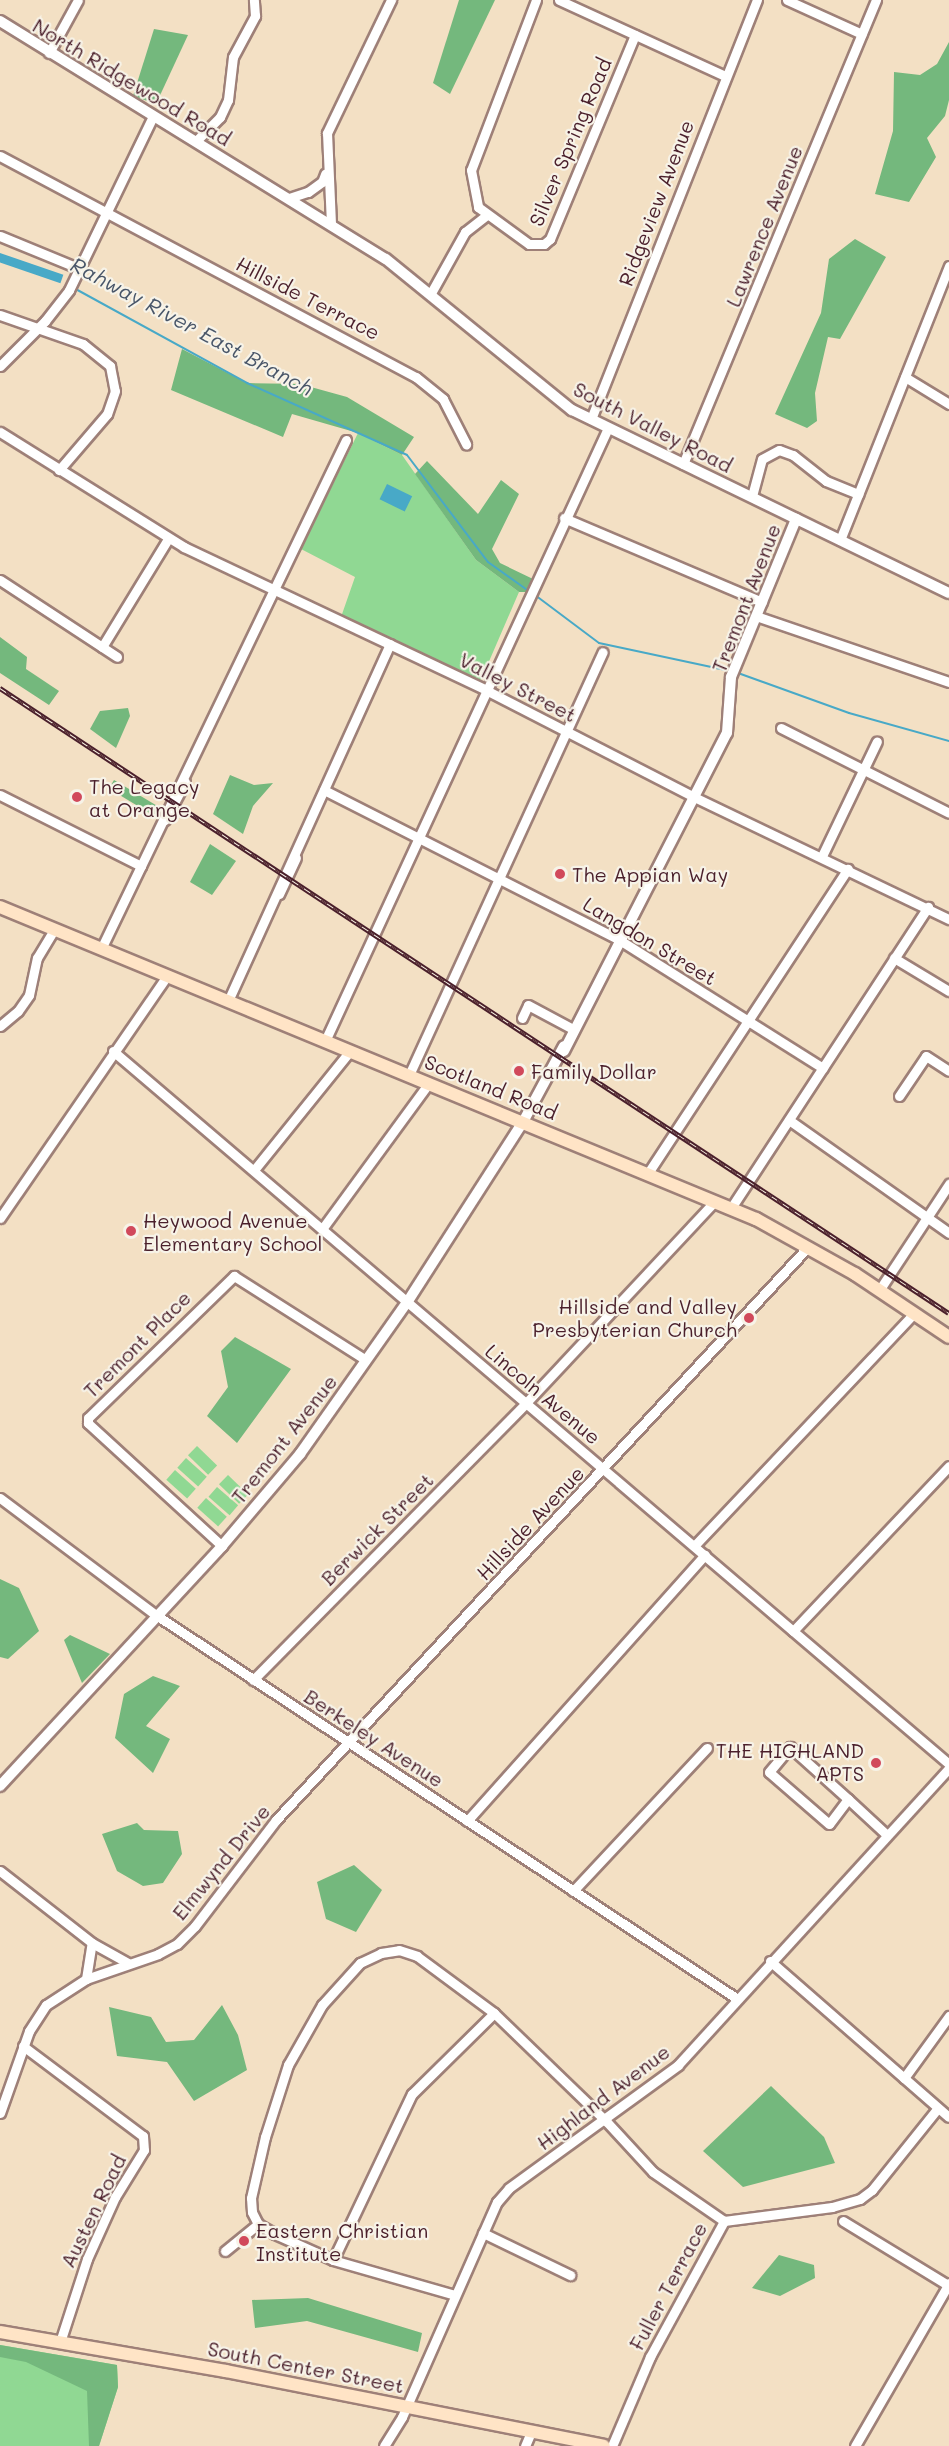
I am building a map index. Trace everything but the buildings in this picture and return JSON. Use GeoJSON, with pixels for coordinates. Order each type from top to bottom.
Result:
{"type":"FeatureCollection","features":[{"type":"Feature","properties":{"kind":"main road","name":"Scotland Road"},"geometry":{"type":"LineString","coordinates":[[0,908],[731,1208],[880,1289],[949,1337]]}},
{"type":"Feature","properties":{"kind":"main road","name":"South Center Street"},"geometry":{"type":"LineString","coordinates":[[0,2332],[604,2446]]}},
{"type":"Feature","properties":{"kind":"street"},"geometry":{"type":"LineString","coordinates":[[49,53],[78,0]]}},
{"type":"Feature","properties":{"kind":"street"},"geometry":{"type":"LineString","coordinates":[[196,141],[220,117],[228,100],[233,57],[255,16],[254,0]]}},
{"type":"Feature","properties":{"kind":"street"},"geometry":{"type":"LineString","coordinates":[[331,224],[327,133],[390,0]]}},
{"type":"Feature","properties":{"kind":"street"},"geometry":{"type":"LineString","coordinates":[[431,293],[465,232],[487,215],[473,197],[472,160],[536,0]]}},
{"type":"Feature","properties":{"kind":"street"},"geometry":{"type":"LineString","coordinates":[[559,0],[725,76]]}},
{"type":"Feature","properties":{"kind":"street","name":"Ridgeview Avenue"},"geometry":{"type":"LineString","coordinates":[[591,419],[757,0]]}},
{"type":"Feature","properties":{"kind":"street"},"geometry":{"type":"LineString","coordinates":[[787,0],[862,34]]}},
{"type":"Feature","properties":{"kind":"street","name":"Lawrence Avenue"},"geometry":{"type":"LineString","coordinates":[[683,464],[876,0]]}},
{"type":"Feature","properties":{"kind":"street","name":"North Ridgewood Road"},"geometry":{"type":"LineString","coordinates":[[0,21],[246,172]]}},
{"type":"Feature","properties":{"kind":"street","name":"Silver Spring Road"},"geometry":{"type":"LineString","coordinates":[[487,215],[529,244],[544,244],[550,239],[635,35]]}},
{"type":"Feature","properties":{"kind":"street"},"geometry":{"type":"LineString","coordinates":[[0,366],[37,330],[71,286],[153,116]]}},
{"type":"Feature","properties":{"kind":"street","name":"Hillside Terrace"},"geometry":{"type":"LineString","coordinates":[[0,156],[105,215],[416,377],[443,399],[466,444]]}},
{"type":"Feature","properties":{"kind":"street"},"geometry":{"type":"LineString","coordinates":[[289,198],[308,192],[322,182],[327,168]]}},
{"type":"Feature","properties":{"kind":"street","name":"South Valley Road"},"geometry":{"type":"LineString","coordinates":[[246,172],[331,224],[431,293],[557,398],[591,419],[949,593]]}},
{"type":"Feature","properties":{"kind":"street"},"geometry":{"type":"LineString","coordinates":[[0,236],[78,268]]}},
{"type":"Feature","properties":{"kind":"street"},"geometry":{"type":"LineString","coordinates":[[840,540],[949,266]]}},
{"type":"Feature","properties":{"kind":"street"},"geometry":{"type":"LineString","coordinates":[[0,315],[93,349],[110,366],[114,378],[113,397],[107,414],[58,470]]}},
{"type":"Feature","properties":{"kind":"street"},"geometry":{"type":"LineString","coordinates":[[905,377],[949,404]]}},
{"type":"Feature","properties":{"kind":"street"},"geometry":{"type":"LineString","coordinates":[[325,1041],[564,518],[608,428]]}},
{"type":"Feature","properties":{"kind":"street","name":"Valley Street"},"geometry":{"type":"LineString","coordinates":[[0,432],[168,538],[273,591],[486,690],[694,797],[822,856],[949,919]]}},
{"type":"Feature","properties":{"kind":"street"},"geometry":{"type":"LineString","coordinates":[[100,949],[163,822],[180,797],[189,768],[346,440]]}},
{"type":"Feature","properties":{"kind":"street"},"geometry":{"type":"LineString","coordinates":[[752,496],[762,459],[779,450],[793,455],[826,481],[858,495]]}},
{"type":"Feature","properties":{"kind":"street"},"geometry":{"type":"LineString","coordinates":[[564,518],[762,602]]}},
{"type":"Feature","properties":{"kind":"street","name":"Tremont Avenue"},"geometry":{"type":"LineString","coordinates":[[0,1786],[222,1546],[300,1454],[408,1302],[523,1122],[727,733],[731,677],[796,519]]}},
{"type":"Feature","properties":{"kind":"street"},"geometry":{"type":"LineString","coordinates":[[102,648],[168,538]]}},
{"type":"Feature","properties":{"kind":"street"},"geometry":{"type":"LineString","coordinates":[[0,580],[117,657]]}},
{"type":"Feature","properties":{"kind":"street"},"geometry":{"type":"LineString","coordinates":[[756,616],[949,682]]}},
{"type":"Feature","properties":{"kind":"street"},"geometry":{"type":"LineString","coordinates":[[228,1001],[272,905],[292,870],[298,847],[390,644]]}},
{"type":"Feature","properties":{"kind":"street"},"geometry":{"type":"LineString","coordinates":[[409,1075],[435,1017],[452,988],[459,966],[603,652]]}},
{"type":"Feature","properties":{"kind":"street"},"geometry":{"type":"LineString","coordinates":[[781,728],[863,772],[949,813]]}},
{"type":"Feature","properties":{"kind":"street"},"geometry":{"type":"LineString","coordinates":[[822,856],[877,741]]}},
{"type":"Feature","properties":{"kind":"street","name":"Langdon Street"},"geometry":{"type":"LineString","coordinates":[[324,790],[618,939],[823,1068]]}},
{"type":"Feature","properties":{"kind":"street"},"geometry":{"type":"LineString","coordinates":[[0,795],[141,866]]}},
{"type":"Feature","properties":{"kind":"street"},"geometry":{"type":"LineString","coordinates":[[648,1173],[848,869]]}},
{"type":"Feature","properties":{"kind":"street"},"geometry":{"type":"LineString","coordinates":[[731,1208],[928,907]]}},
{"type":"Feature","properties":{"kind":"street"},"geometry":{"type":"LineString","coordinates":[[0,1026],[18,1011],[29,995],[41,949],[54,930]]}},
{"type":"Feature","properties":{"kind":"street"},"geometry":{"type":"LineString","coordinates":[[894,958],[949,991]]}},
{"type":"Feature","properties":{"kind":"street"},"geometry":{"type":"LineString","coordinates":[[0,1218],[113,1051],[167,976]]}},
{"type":"Feature","properties":{"kind":"street"},"geometry":{"type":"LineString","coordinates":[[522,1018],[528,1005],[573,1029]]}},
{"type":"Feature","properties":{"kind":"street","name":"Lincoln Avenue"},"geometry":{"type":"LineString","coordinates":[[113,1051],[949,1766]]}},
{"type":"Feature","properties":{"kind":"street"},"geometry":{"type":"LineString","coordinates":[[254,1170],[350,1051]]}},
{"type":"Feature","properties":{"kind":"street"},"geometry":{"type":"LineString","coordinates":[[898,1096],[926,1056],[949,1071]]}},
{"type":"Feature","properties":{"kind":"street"},"geometry":{"type":"LineString","coordinates":[[322,1229],[429,1083]]}},
{"type":"Feature","properties":{"kind":"street"},"geometry":{"type":"LineString","coordinates":[[789,1120],[949,1233]]}},
{"type":"Feature","properties":{"kind":"street"},"geometry":{"type":"LineString","coordinates":[[880,1289],[949,1184]]}},
{"type":"Feature","properties":{"kind":"street","name":"Berwick Street"},"geometry":{"type":"LineString","coordinates":[[252,1680],[526,1402],[714,1202]]}},
{"type":"Feature","properties":{"kind":"street","name":"Hillside Avenue"},"geometry":{"type":"LineString","coordinates":[[350,1742],[807,1248]]}},
{"type":"Feature","properties":{"kind":"street","name":"Tremont Place"},"geometry":{"type":"LineString","coordinates":[[222,1546],[88,1423],[88,1418],[234,1276],[366,1360]]}},
{"type":"Feature","properties":{"kind":"street"},"geometry":{"type":"LineString","coordinates":[[694,1546],[914,1313]]}},
{"type":"Feature","properties":{"kind":"street"},"geometry":{"type":"LineString","coordinates":[[793,1631],[949,1466]]}},
{"type":"Feature","properties":{"kind":"street","name":"Berkeley Avenue"},"geometry":{"type":"LineString","coordinates":[[0,1498],[156,1615],[736,1998]]}},
{"type":"Feature","properties":{"kind":"street"},"geometry":{"type":"LineString","coordinates":[[467,1821],[705,1555]]}},
{"type":"Feature","properties":{"kind":"street","name":"Elmwynd Drive"},"geometry":{"type":"LineString","coordinates":[[0,2113],[23,2046],[46,2006],[86,1979],[158,1954],[177,1944],[195,1926],[276,1820],[350,1742]]}},
{"type":"Feature","properties":{"kind":"street"},"geometry":{"type":"LineString","coordinates":[[848,1799],[829,1824],[769,1772],[790,1747],[848,1799],[887,1835]]}},
{"type":"Feature","properties":{"kind":"street"},"geometry":{"type":"LineString","coordinates":[[573,1891],[706,1748]]}},
{"type":"Feature","properties":{"kind":"street","name":"Highland Avenue"},"geometry":{"type":"LineString","coordinates":[[384,2446],[406,2407],[497,2202],[509,2188],[606,2121],[678,2065],[736,1998],[949,1766]]}},
{"type":"Feature","properties":{"kind":"street"},"geometry":{"type":"LineString","coordinates":[[1,1874],[92,1943],[128,1963]]}},
{"type":"Feature","properties":{"kind":"street"},"geometry":{"type":"LineString","coordinates":[[86,1979],[92,1943]]}},
{"type":"Feature","properties":{"kind":"street","name":"Fuller Terrace"},"geometry":{"type":"LineString","coordinates":[[258,2224],[252,2212],[251,2198],[288,2065],[322,2005],[360,1963],[399,1950],[417,1956],[494,2013],[606,2121],[653,2172],[724,2221],[650,2357],[612,2446]]}},
{"type":"Feature","properties":{"kind":"street"},"geometry":{"type":"LineString","coordinates":[[770,1961],[949,2117]]}},
{"type":"Feature","properties":{"kind":"street"},"geometry":{"type":"LineString","coordinates":[[333,2260],[412,2094],[494,2013]]}},
{"type":"Feature","properties":{"kind":"street"},"geometry":{"type":"LineString","coordinates":[[904,2078],[949,2016]]}},
{"type":"Feature","properties":{"kind":"street","name":"Austen Road"},"geometry":{"type":"LineString","coordinates":[[23,2046],[143,2136],[144,2150],[115,2197],[87,2259],[60,2342]]}},
{"type":"Feature","properties":{"kind":"street"},"geometry":{"type":"LineString","coordinates":[[724,2221],[832,2207],[860,2199],[872,2190],[938,2108]]}},
{"type":"Feature","properties":{"kind":"street"},"geometry":{"type":"LineString","coordinates":[[843,2221],[948,2284],[855,2446]]}},
{"type":"Feature","properties":{"kind":"street"},"geometry":{"type":"LineString","coordinates":[[225,2251],[258,2224],[333,2260],[455,2295]]}},
{"type":"Feature","properties":{"kind":"street"},"geometry":{"type":"LineString","coordinates":[[483,2233],[570,2275]]}},
{"type":"Feature","properties":{"kind":"street"},"geometry":{"type":"LineString","coordinates":[[525,2446],[531,2432]]}},
{"type":"Feature","properties":{"kind":"green space"},"geometry":{"type":"Polygon","coordinates":[[[459,0],[495,0],[450,94],[433,83],[459,0]]]}},
{"type":"Feature","properties":{"kind":"green space"},"geometry":{"type":"Polygon","coordinates":[[[154,29],[188,35],[156,104],[133,96],[154,29]]]}},
{"type":"Feature","properties":{"kind":"green space"},"geometry":{"type":"Polygon","coordinates":[[[949,42],[949,100],[945,116],[927,138],[936,157],[909,202],[875,194],[893,131],[894,72],[920,75],[937,64],[949,42]]]}},
{"type":"Feature","properties":{"kind":"green space"},"geometry":{"type":"Polygon","coordinates":[[[855,239],[886,257],[840,339],[828,337],[815,393],[817,421],[807,428],[775,414],[821,313],[829,259],[855,239]]]}},
{"type":"Feature","properties":{"kind":"green space"},"geometry":{"type":"Polygon","coordinates":[[[182,349],[247,383],[300,384],[347,397],[414,437],[402,455],[358,433],[292,414],[283,437],[171,390],[182,349]]]}},
{"type":"Feature","properties":{"kind":"green space"},"geometry":{"type":"Polygon","coordinates":[[[358,433],[402,455],[476,560],[519,592],[481,680],[341,617],[355,577],[301,549],[358,433]]]}},
{"type":"Feature","properties":{"kind":"green space"},"geometry":{"type":"Polygon","coordinates":[[[427,461],[478,514],[501,480],[519,494],[492,549],[500,563],[533,579],[526,592],[519,592],[476,560],[415,474],[427,461]]]}},
{"type":"Feature","properties":{"kind":"green space"},"geometry":{"type":"Polygon","coordinates":[[[0,637],[27,657],[26,669],[59,691],[49,705],[0,673],[0,637]]]}},
{"type":"Feature","properties":{"kind":"green space"},"geometry":{"type":"Polygon","coordinates":[[[128,708],[130,716],[116,748],[90,729],[100,711],[128,708]]]}},
{"type":"Feature","properties":{"kind":"green space"},"geometry":{"type":"Polygon","coordinates":[[[230,775],[254,785],[273,783],[253,806],[243,834],[213,814],[230,775]]]}},
{"type":"Feature","properties":{"kind":"green space"},"geometry":{"type":"Polygon","coordinates":[[[114,780],[160,808],[155,816],[109,789],[114,780]]]}},
{"type":"Feature","properties":{"kind":"green space"},"geometry":{"type":"Polygon","coordinates":[[[210,844],[236,861],[212,895],[190,882],[210,844]]]}},
{"type":"Feature","properties":{"kind":"green space"},"geometry":{"type":"Polygon","coordinates":[[[235,1337],[291,1369],[237,1443],[207,1416],[228,1387],[221,1351],[235,1337]]]}},
{"type":"Feature","properties":{"kind":"green space"},"geometry":{"type":"Polygon","coordinates":[[[197,1446],[217,1465],[208,1475],[188,1455],[197,1446]]]}},
{"type":"Feature","properties":{"kind":"green space"},"geometry":{"type":"Polygon","coordinates":[[[186,1458],[207,1477],[198,1486],[177,1468],[186,1458]]]}},
{"type":"Feature","properties":{"kind":"green space"},"geometry":{"type":"Polygon","coordinates":[[[175,1470],[196,1489],[187,1498],[166,1480],[175,1470]]]}},
{"type":"Feature","properties":{"kind":"green space"},"geometry":{"type":"Polygon","coordinates":[[[228,1475],[248,1494],[239,1504],[219,1484],[228,1475]]]}},
{"type":"Feature","properties":{"kind":"green space"},"geometry":{"type":"Polygon","coordinates":[[[217,1487],[238,1505],[230,1515],[208,1497],[217,1487]]]}},
{"type":"Feature","properties":{"kind":"green space"},"geometry":{"type":"Polygon","coordinates":[[[206,1498],[227,1517],[218,1526],[197,1508],[206,1498]]]}},
{"type":"Feature","properties":{"kind":"green space"},"geometry":{"type":"Polygon","coordinates":[[[0,1579],[19,1588],[39,1631],[8,1659],[0,1657],[0,1579]]]}},
{"type":"Feature","properties":{"kind":"green space"},"geometry":{"type":"Polygon","coordinates":[[[70,1635],[110,1654],[82,1683],[64,1640],[70,1635]]]}},
{"type":"Feature","properties":{"kind":"green space"},"geometry":{"type":"Polygon","coordinates":[[[153,1676],[180,1686],[146,1726],[170,1739],[153,1773],[115,1738],[124,1694],[153,1676]]]}},
{"type":"Feature","properties":{"kind":"green space"},"geometry":{"type":"Polygon","coordinates":[[[137,1823],[144,1830],[178,1831],[182,1854],[163,1883],[143,1886],[117,1871],[102,1834],[137,1823]]]}},
{"type":"Feature","properties":{"kind":"green space"},"geometry":{"type":"Polygon","coordinates":[[[354,1865],[382,1890],[356,1932],[326,1919],[317,1882],[354,1865]]]}},
{"type":"Feature","properties":{"kind":"green space"},"geometry":{"type":"Polygon","coordinates":[[[222,2005],[238,2035],[247,2070],[194,2101],[167,2062],[117,2056],[109,2007],[151,2017],[166,2042],[194,2040],[222,2005]]]}},
{"type":"Feature","properties":{"kind":"green space"},"geometry":{"type":"Polygon","coordinates":[[[771,2086],[824,2137],[835,2163],[743,2187],[703,2151],[771,2086]]]}},
{"type":"Feature","properties":{"kind":"green space"},"geometry":{"type":"Polygon","coordinates":[[[779,2255],[814,2265],[815,2278],[780,2296],[752,2288],[779,2255]]]}},
{"type":"Feature","properties":{"kind":"green space"},"geometry":{"type":"Polygon","coordinates":[[[308,2298],[422,2333],[418,2352],[307,2321],[255,2328],[252,2300],[308,2298]]]}},
{"type":"Feature","properties":{"kind":"green space"},"geometry":{"type":"Polygon","coordinates":[[[0,2345],[117,2365],[118,2387],[99,2446],[0,2446],[0,2345]]]}},
{"type":"Feature","properties":{"kind":"green space"},"geometry":{"type":"Polygon","coordinates":[[[0,2345],[117,2365],[118,2387],[99,2446],[89,2446],[87,2391],[26,2362],[0,2357],[0,2345]]]}},
{"type":"Feature","properties":{"kind":"water"},"geometry":{"type":"Polygon","coordinates":[[[0,253],[63,275],[60,283],[0,263],[0,253]]]}},
{"type":"Feature","properties":{"kind":"water"},"geometry":{"type":"Polygon","coordinates":[[[387,484],[412,496],[405,512],[380,499],[387,484]]]}},
{"type":"Feature","properties":{"kind":"waterway","name":"Rahway River East Branch"},"geometry":{"type":"LineString","coordinates":[[72,287],[247,383],[407,455],[488,562],[530,592]]}},
{"type":"Feature","properties":{"kind":"waterway","name":"Rahway River East Branch"},"geometry":{"type":"LineString","coordinates":[[535,595],[599,643],[730,671]]}},
{"type":"Feature","properties":{"kind":"waterway","name":"Rahway River East Branch"},"geometry":{"type":"LineString","coordinates":[[738,673],[849,713],[949,741]]}},
{"type":"Feature","properties":{"kind":"railway"},"geometry":{"type":"LineString","coordinates":[[0,688],[949,1313]]}},
{"type":"Feature","properties":{"kind":"place","name":"The Legacy at Orange"},"geometry":{"type":"Point","coordinates":[77,797]}},
{"type":"Feature","properties":{"kind":"place","name":"The Appian Way"},"geometry":{"type":"Point","coordinates":[560,874]}},
{"type":"Feature","properties":{"kind":"place","name":"Family Dollar"},"geometry":{"type":"Point","coordinates":[519,1071]}},
{"type":"Feature","properties":{"kind":"place","name":"Heywood Avenue Elementary School"},"geometry":{"type":"Point","coordinates":[131,1231]}},
{"type":"Feature","properties":{"kind":"place","name":"Hillside and Valley Presbyterian Church"},"geometry":{"type":"Point","coordinates":[749,1318]}},
{"type":"Feature","properties":{"kind":"place","name":"THE HIGHLAND APTS"},"geometry":{"type":"Point","coordinates":[876,1763]}},
{"type":"Feature","properties":{"kind":"place","name":"Eastern Christian Institute"},"geometry":{"type":"Point","coordinates":[244,2241]}}]}
